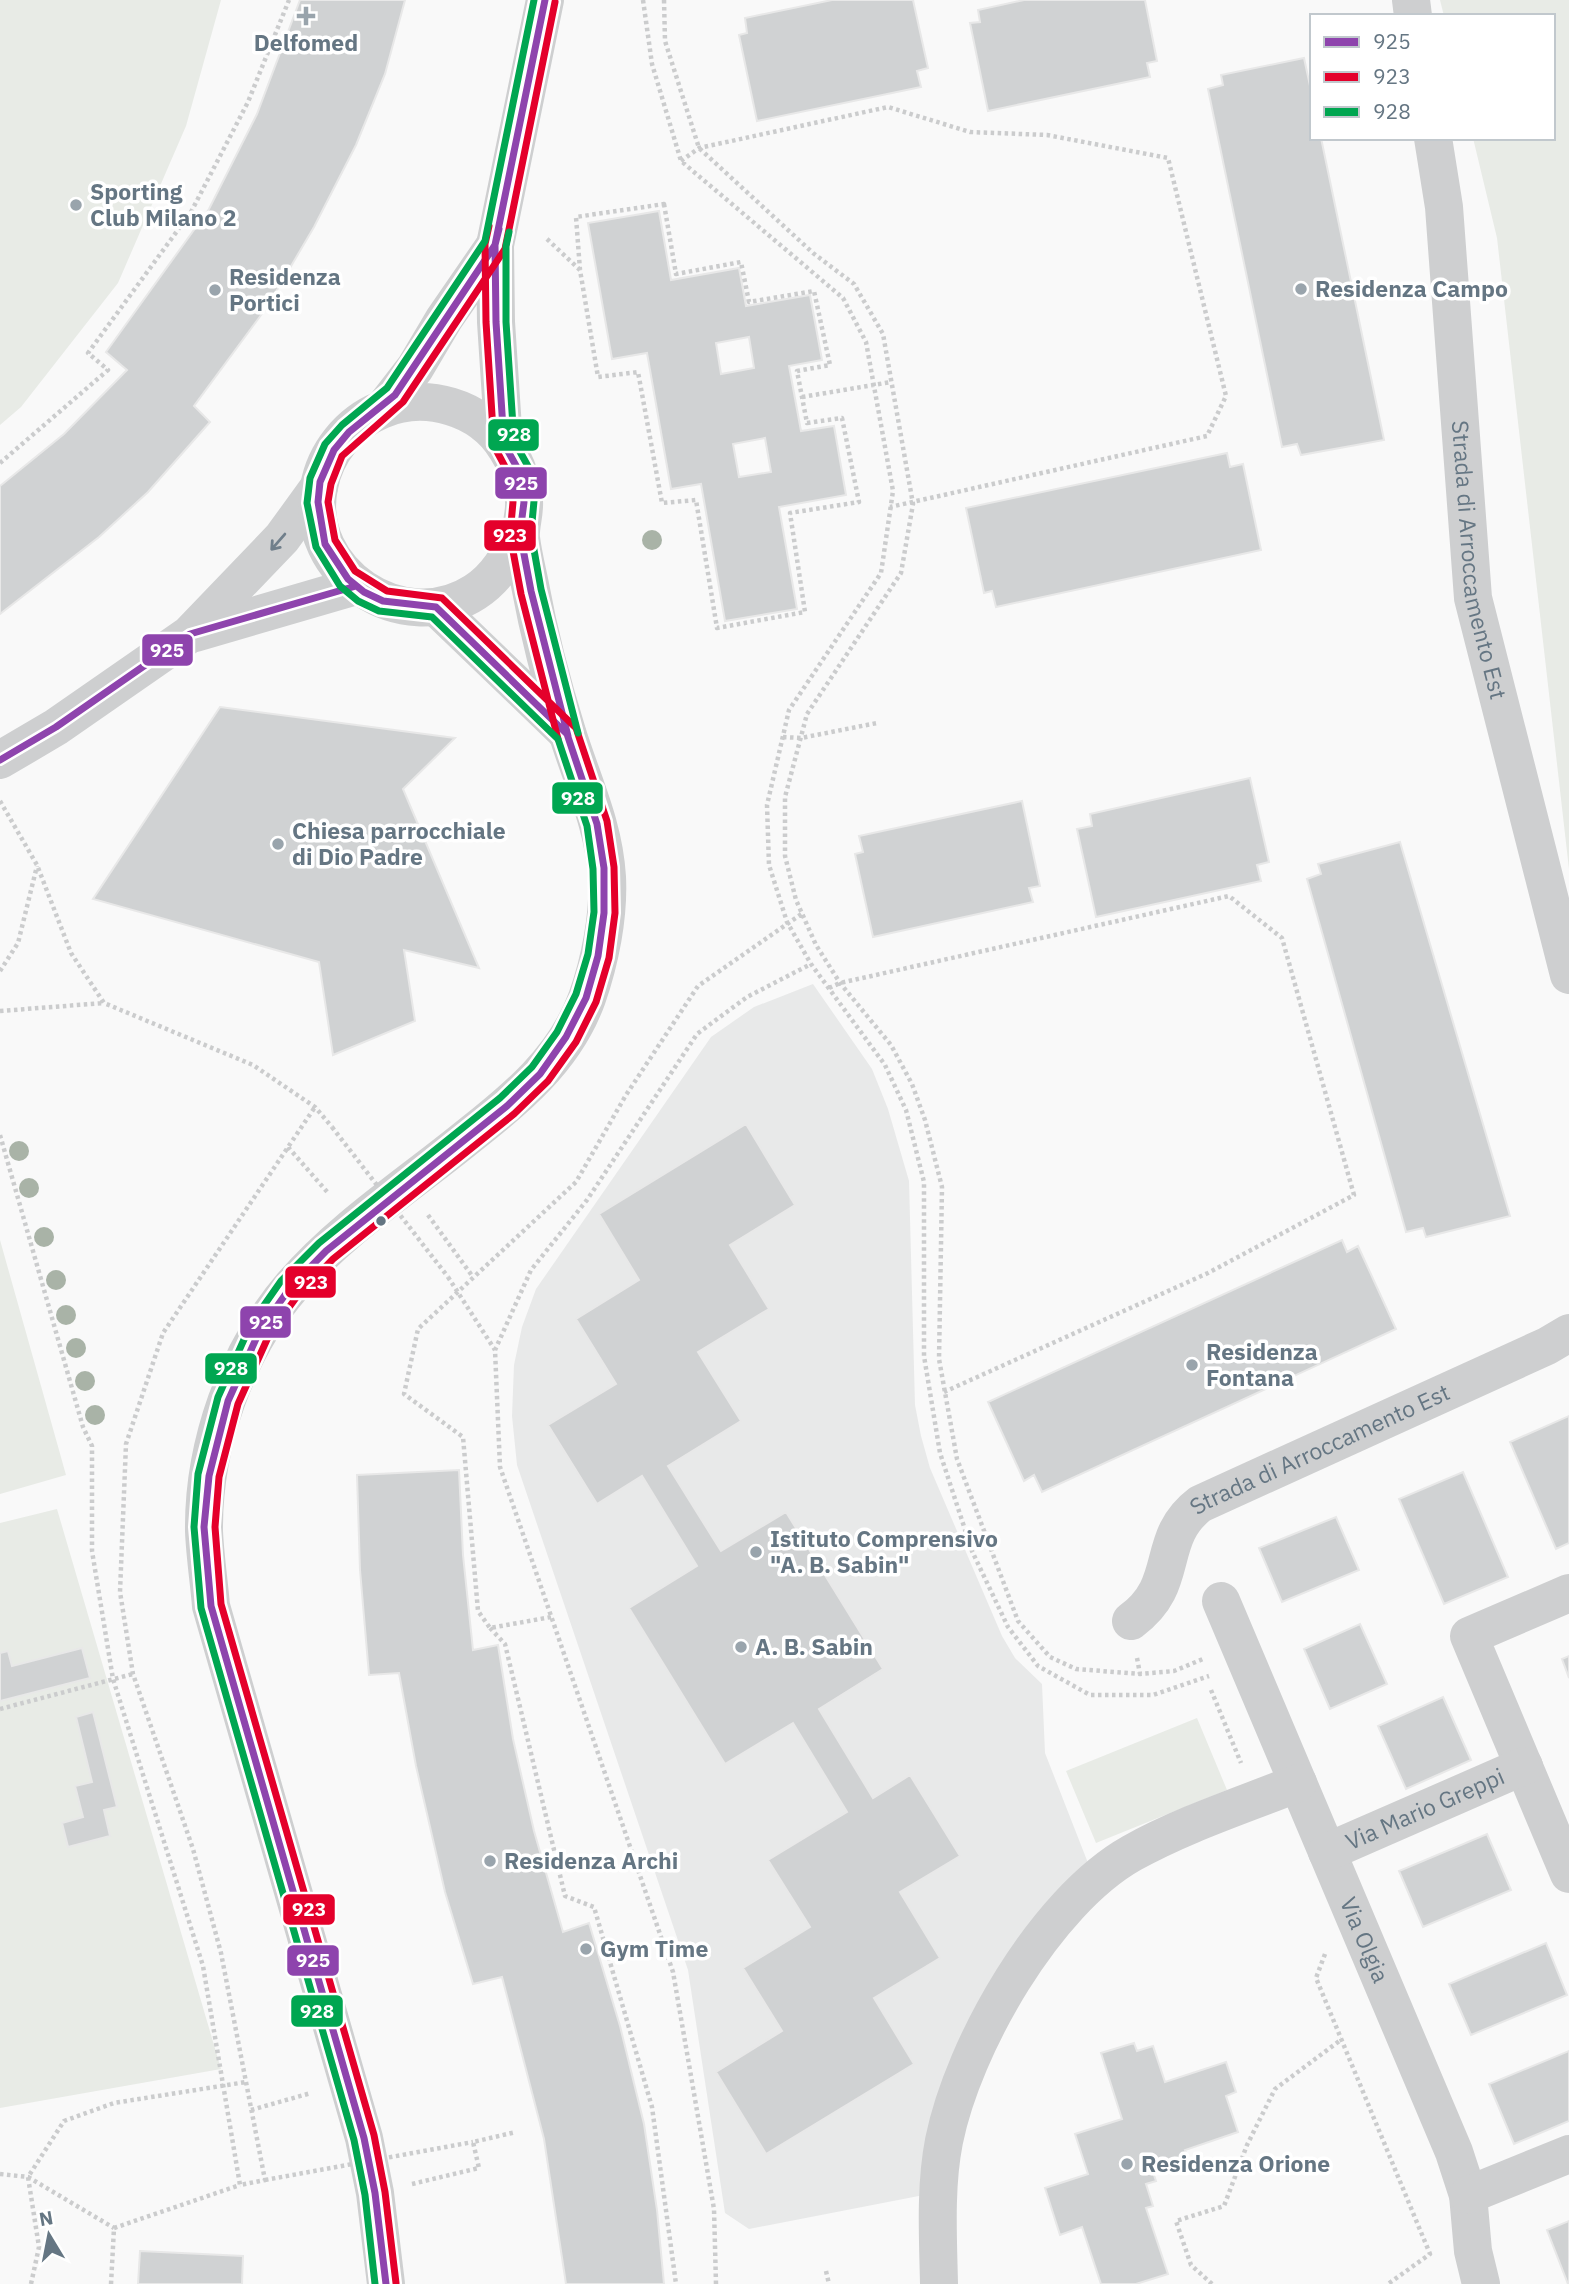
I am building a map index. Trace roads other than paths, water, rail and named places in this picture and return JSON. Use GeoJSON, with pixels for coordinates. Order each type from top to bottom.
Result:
{"type":"FeatureCollection","features":[{"type":"Feature","properties":{"kind":"street"},"geometry":{"type":"LineString","coordinates":[[504,444],[496,322],[495,245],[545,0]]}},
{"type":"Feature","properties":{"kind":"street","name":"Strada di Arroccamento Est"},"geometry":{"type":"LineString","coordinates":[[1433,140],[1444,207],[1473,598],[1569,975]]}},
{"type":"Feature","properties":{"kind":"street"},"geometry":{"type":"LineString","coordinates":[[384,408],[415,368],[444,319],[495,245]]}},
{"type":"Feature","properties":{"kind":"street"},"geometry":{"type":"LineString","coordinates":[[0,760],[57,727],[190,634],[282,538],[318,487],[327,462],[341,439],[360,421],[384,408],[410,402],[436,402],[474,417],[504,444],[519,471],[524,502],[520,533],[531,591],[567,733],[597,814],[607,875],[606,915],[587,998],[570,1033],[530,1086],[355,1225],[295,1281],[260,1330],[221,1419],[209,1470],[204,1529],[211,1606],[348,2082],[375,2193],[386,2284]]}},
{"type":"Feature","properties":{"kind":"street"},"geometry":{"type":"LineString","coordinates":[[318,487],[320,531],[334,561],[356,586],[380,600],[408,607],[436,607],[473,594],[503,568],[520,533]]}},
{"type":"Feature","properties":{"kind":"street"},"geometry":{"type":"LineString","coordinates":[[190,634],[356,586]]}},
{"type":"Feature","properties":{"kind":"street"},"geometry":{"type":"LineString","coordinates":[[436,607],[567,733]]}},
{"type":"Feature","properties":{"kind":"street","name":"Strada di Arroccamento Est"},"geometry":{"type":"LineString","coordinates":[[1131,1620],[1147,1609],[1160,1590],[1177,1528],[1185,1516],[1200,1504],[1547,1346],[1569,1333]]}},
{"type":"Feature","properties":{"kind":"street","name":"Via Mario Greppi"},"geometry":{"type":"LineString","coordinates":[[1569,1593],[1469,1636],[1569,1874]]}},
{"type":"Feature","properties":{"kind":"street","name":"Via Olgia"},"geometry":{"type":"LineString","coordinates":[[1221,1601],[1454,2152],[1468,2195],[1473,2251],[1481,2284]]}},
{"type":"Feature","properties":{"kind":"street","name":"Via Mario Greppi"},"geometry":{"type":"LineString","coordinates":[[1327,1852],[1524,1766]]}},
{"type":"Feature","properties":{"kind":"street"},"geometry":{"type":"LineString","coordinates":[[939,2284],[939,2180],[946,2131],[955,2095],[1009,1986],[1042,1938],[1079,1896],[1130,1854],[1169,1835],[1298,1783]]}},
{"type":"Feature","properties":{"kind":"street"},"geometry":{"type":"LineString","coordinates":[[1468,2195],[1569,2154]]}},
{"type":"Feature","properties":{"kind":"place","name":"Delfomed"},"geometry":{"type":"Point","coordinates":[306,16]}},
{"type":"Feature","properties":{"kind":"place","name":"Sporting Club Milano 2"},"geometry":{"type":"Point","coordinates":[76,205]}},
{"type":"Feature","properties":{"kind":"place","name":"Residenza Campo"},"geometry":{"type":"Point","coordinates":[1301,289]}},
{"type":"Feature","properties":{"kind":"place","name":"Residenza Portici"},"geometry":{"type":"Point","coordinates":[215,290]}},
{"type":"Feature","properties":{"kind":"place","name":"Chiesa parrocchiale di Dio Padre"},"geometry":{"type":"Point","coordinates":[278,844]}},
{"type":"Feature","properties":{"kind":"place","name":"Residenza Fontana"},"geometry":{"type":"Point","coordinates":[1192,1365]}},
{"type":"Feature","properties":{"kind":"place","name":"Istituto Comprensivo \"A. B. Sabin\""},"geometry":{"type":"Point","coordinates":[756,1552]}},
{"type":"Feature","properties":{"kind":"place","name":"A. B. Sabin"},"geometry":{"type":"Point","coordinates":[741,1647]}},
{"type":"Feature","properties":{"kind":"place","name":"Residenza Archi"},"geometry":{"type":"Point","coordinates":[490,1861]}},
{"type":"Feature","properties":{"kind":"place","name":"Gym Time"},"geometry":{"type":"Point","coordinates":[586,1949]}},
{"type":"Feature","properties":{"kind":"place","name":"Residenza Orione"},"geometry":{"type":"Point","coordinates":[1127,2164]}}]}
